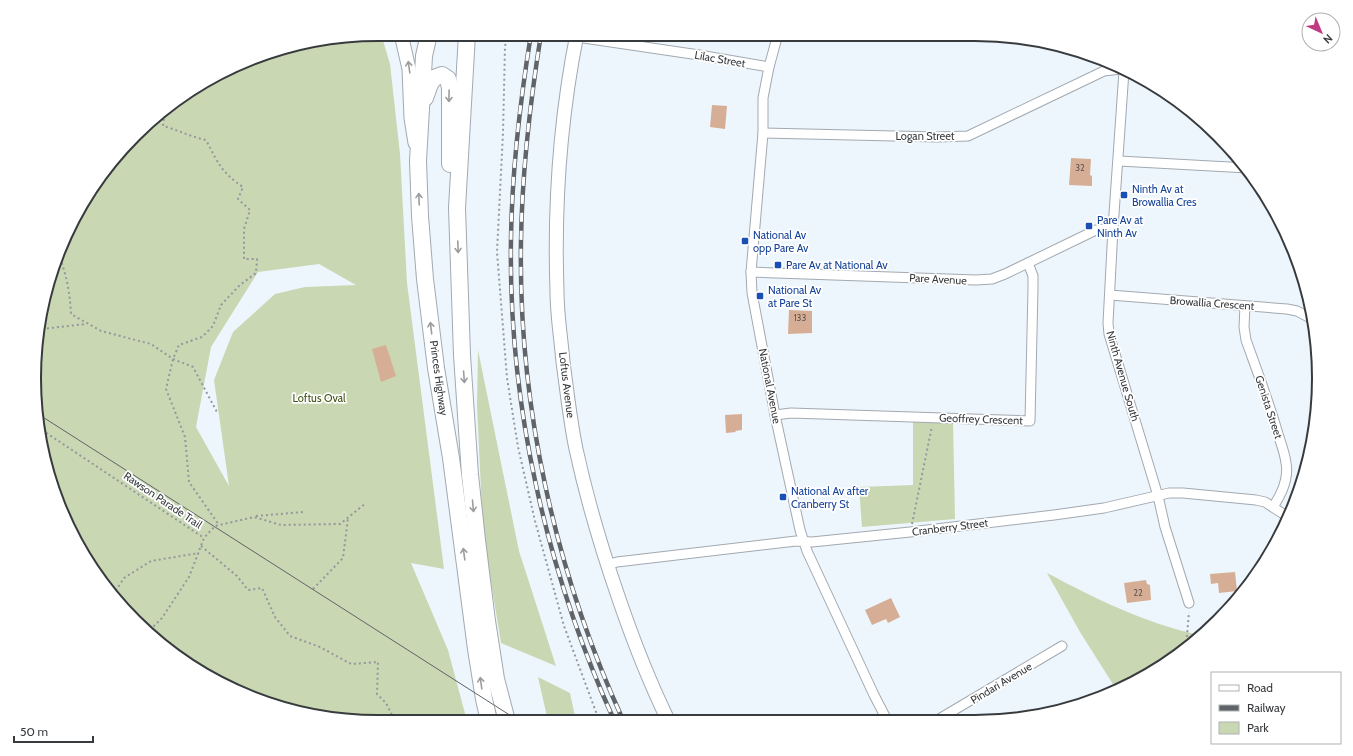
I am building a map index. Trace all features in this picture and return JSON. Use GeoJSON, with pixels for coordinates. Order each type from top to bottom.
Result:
{"type":"FeatureCollection","features":[{"type":"Feature","properties":{"kind":"highway","name":"Princes Highway"},"geometry":{"type":"LineString","coordinates":[[427,41],[424,56],[418,161],[420,216],[425,279],[433,346],[451,458],[484,699],[488,715]]}},
{"type":"Feature","properties":{"kind":"highway"},"geometry":{"type":"LineString","coordinates":[[462,41],[464,60]]}},
{"type":"Feature","properties":{"kind":"highway","name":"Princes Highway"},"geometry":{"type":"LineString","coordinates":[[466,41],[457,208],[462,355],[470,475],[477,540],[494,664],[505,715]]}},
{"type":"Feature","properties":{"kind":"highway"},"geometry":{"type":"LineString","coordinates":[[420,109],[432,80],[436,76],[440,75],[446,77],[449,84],[449,160],[457,208]]}},
{"type":"Feature","properties":{"kind":"street"},"geometry":{"type":"LineString","coordinates":[[403,41],[409,68],[412,129],[418,161]]}},
{"type":"Feature","properties":{"kind":"street","name":"Loftus Avenue"},"geometry":{"type":"LineString","coordinates":[[576,41],[567,91],[559,165],[556,222],[557,293],[568,401],[576,449],[590,508],[607,565],[647,675],[666,715]]}},
{"type":"Feature","properties":{"kind":"street","name":"Lilac Street"},"geometry":{"type":"LineString","coordinates":[[614,41],[769,67]]}},
{"type":"Feature","properties":{"kind":"street","name":"National Avenue"},"geometry":{"type":"LineString","coordinates":[[776,41],[763,98],[763,133],[751,272],[752,293],[775,415],[803,540],[884,715]]}},
{"type":"Feature","properties":{"kind":"street","name":"Logan Street"},"geometry":{"type":"LineString","coordinates":[[763,133],[938,137],[968,136],[1104,70],[1110,70]]}},
{"type":"Feature","properties":{"kind":"street","name":"Ninth Avenue South"},"geometry":{"type":"LineString","coordinates":[[1124,76],[1119,161],[1113,228],[1108,323],[1109,334],[1158,496],[1165,527],[1189,603]]}},
{"type":"Feature","properties":{"kind":"street"},"geometry":{"type":"LineString","coordinates":[[1119,161],[1237,167]]}},
{"type":"Feature","properties":{"kind":"street","name":"Pare Avenue"},"geometry":{"type":"LineString","coordinates":[[751,272],[976,280],[992,279],[1028,264],[1096,230],[1113,228]]}},
{"type":"Feature","properties":{"kind":"street","name":"Geoffrey Crescent"},"geometry":{"type":"LineString","coordinates":[[775,415],[791,413],[1030,421],[1034,288],[1033,276],[1028,264]]}},
{"type":"Feature","properties":{"kind":"street","name":"Browallia Crescent"},"geometry":{"type":"LineString","coordinates":[[1110,295],[1287,309],[1297,311],[1307,316]]}},
{"type":"Feature","properties":{"kind":"street","name":"Genista Street"},"geometry":{"type":"LineString","coordinates":[[1245,306],[1244,327],[1246,340],[1274,421],[1286,464],[1286,476],[1283,488],[1273,507]]}},
{"type":"Feature","properties":{"kind":"street","name":"Cranberry Street"},"geometry":{"type":"LineString","coordinates":[[607,565],[803,540],[812,542],[910,532],[1104,508],[1169,494],[1183,493],[1265,502],[1283,514]]}},
{"type":"Feature","properties":{"kind":"street","name":"Pindari Avenue"},"geometry":{"type":"LineString","coordinates":[[946,715],[1062,646]]}},
{"type":"Feature","properties":{"kind":"path"},"geometry":{"type":"LineString","coordinates":[[506,41],[497,252],[507,378],[518,447],[535,521],[564,626],[597,715]]}},
{"type":"Feature","properties":{"kind":"path"},"geometry":{"type":"LineString","coordinates":[[164,119],[163,126],[206,140],[220,167],[229,177],[243,187],[238,199],[250,210],[244,229],[244,259],[257,259],[256,273],[240,285],[221,305],[213,326],[202,337],[179,345],[173,359],[166,389],[185,438],[189,482],[218,525]]}},
{"type":"Feature","properties":{"kind":"path"},"geometry":{"type":"LineString","coordinates":[[62,263],[69,289],[71,314],[101,331],[151,344],[173,359],[194,367],[218,414]]}},
{"type":"Feature","properties":{"kind":"path"},"geometry":{"type":"LineString","coordinates":[[45,329],[87,324]]}},
{"type":"Feature","properties":{"kind":"path"},"geometry":{"type":"LineString","coordinates":[[910,532],[934,417]]}},
{"type":"Feature","properties":{"kind":"path","name":"Rawson Parade Trail"},"geometry":{"type":"LineString","coordinates":[[45,432],[204,538],[189,577],[162,618],[152,628]]}},
{"type":"Feature","properties":{"kind":"path"},"geometry":{"type":"LineString","coordinates":[[254,517],[281,525],[340,524],[366,503]]}},
{"type":"Feature","properties":{"kind":"path"},"geometry":{"type":"LineString","coordinates":[[204,538],[215,526],[218,525],[254,517],[303,512]]}},
{"type":"Feature","properties":{"kind":"path"},"geometry":{"type":"LineString","coordinates":[[313,589],[343,558],[349,517]]}},
{"type":"Feature","properties":{"kind":"path"},"geometry":{"type":"LineString","coordinates":[[201,546],[238,576],[248,590],[262,588],[275,617],[290,636],[320,647],[351,664],[378,662],[377,694],[386,703],[392,715]]}},
{"type":"Feature","properties":{"kind":"path"},"geometry":{"type":"LineString","coordinates":[[116,590],[124,578],[151,561],[199,553]]}},
{"type":"Feature","properties":{"kind":"path"},"geometry":{"type":"LineString","coordinates":[[1187,640],[1189,603]]}},
{"type":"Feature","properties":{"kind":"green space","name":"Loftus Oval"},"geometry":{"type":"Polygon","coordinates":[[[383,41],[390,64],[400,154],[407,283],[444,569],[411,563],[448,650],[465,715],[378,715],[312,709],[270,697],[229,680],[209,670],[173,645],[140,616],[111,583],[86,546],[76,527],[52,465],[47,444],[42,400],[41,378],[44,334],[47,312],[59,270],[86,209],[111,173],[125,156],[156,125],[173,111],[209,86],[229,76],[291,52],[334,44],[383,41]],[[319,264],[258,272],[211,347],[196,427],[229,486],[214,380],[233,332],[275,294],[305,287],[356,285],[319,264]]]}},
{"type":"Feature","properties":{"kind":"green space"},"geometry":{"type":"Polygon","coordinates":[[[478,350],[519,551],[556,666],[501,643],[483,533],[477,405],[478,350]]]}},
{"type":"Feature","properties":{"kind":"green space"},"geometry":{"type":"Polygon","coordinates":[[[913,421],[953,421],[955,519],[862,527],[859,487],[913,485],[913,421]]]}},
{"type":"Feature","properties":{"kind":"green space"},"geometry":{"type":"Polygon","coordinates":[[[1047,573],[1084,592],[1140,617],[1194,634],[1144,670],[1113,685],[1080,632],[1047,573]]]}},
{"type":"Feature","properties":{"kind":"green space"},"geometry":{"type":"Polygon","coordinates":[[[538,677],[570,693],[575,715],[547,715],[538,677]]]}},
{"type":"Feature","properties":{"kind":"building"},"geometry":{"type":"Polygon","coordinates":[[[712,105],[727,106],[725,129],[710,127],[712,105]]]}},
{"type":"Feature","properties":{"kind":"building"},"geometry":{"type":"Polygon","coordinates":[[[1071,158],[1091,159],[1090,175],[1092,176],[1092,186],[1069,185],[1071,158]]]}},
{"type":"Feature","properties":{"kind":"building"},"geometry":{"type":"Polygon","coordinates":[[[789,310],[812,311],[812,333],[788,334],[789,310]]]}},
{"type":"Feature","properties":{"kind":"building"},"geometry":{"type":"Polygon","coordinates":[[[386,345],[396,376],[381,382],[372,349],[386,345]]]}},
{"type":"Feature","properties":{"kind":"building"},"geometry":{"type":"Polygon","coordinates":[[[742,414],[742,430],[726,433],[725,415],[742,414]]]}},
{"type":"Feature","properties":{"kind":"building"},"geometry":{"type":"Polygon","coordinates":[[[1235,572],[1237,589],[1235,591],[1219,593],[1218,583],[1211,584],[1210,574],[1235,572]]]}},
{"type":"Feature","properties":{"kind":"building"},"geometry":{"type":"Polygon","coordinates":[[[1146,580],[1147,584],[1150,585],[1151,600],[1127,603],[1124,583],[1146,580]]]}},
{"type":"Feature","properties":{"kind":"building"},"geometry":{"type":"Polygon","coordinates":[[[891,598],[900,617],[888,623],[886,619],[872,625],[865,610],[891,598]]]}},
{"type":"Feature","properties":{"kind":"tram line"},"geometry":{"type":"LineString","coordinates":[[44,418],[510,715]]}},
{"type":"Feature","properties":{"kind":"railway"},"geometry":{"type":"LineString","coordinates":[[530,41],[517,136],[513,187],[511,238],[512,300],[516,362],[524,423],[536,485],[551,545],[569,605],[590,663],[612,715]]}},
{"type":"Feature","properties":{"kind":"railway"},"geometry":{"type":"LineString","coordinates":[[540,41],[527,137],[523,189],[521,241],[522,303],[526,364],[534,425],[545,486],[560,546],[578,605],[599,663],[621,715]]}},
{"type":"Feature","properties":{"kind":"place","name":"Ninth Av at Browallia Cres"},"geometry":{"type":"Point","coordinates":[1124,195]}},
{"type":"Feature","properties":{"kind":"place","name":"Pare Av at Ninth Av"},"geometry":{"type":"Point","coordinates":[1089,226]}},
{"type":"Feature","properties":{"kind":"place","name":"National Av opp Pare Av"},"geometry":{"type":"Point","coordinates":[745,241]}},
{"type":"Feature","properties":{"kind":"place","name":"Pare Av at National Av"},"geometry":{"type":"Point","coordinates":[778,265]}},
{"type":"Feature","properties":{"kind":"place","name":"National Av at Pare St"},"geometry":{"type":"Point","coordinates":[760,296]}},
{"type":"Feature","properties":{"kind":"place","name":"National Av after Cranberry St"},"geometry":{"type":"Point","coordinates":[783,497]}}]}
